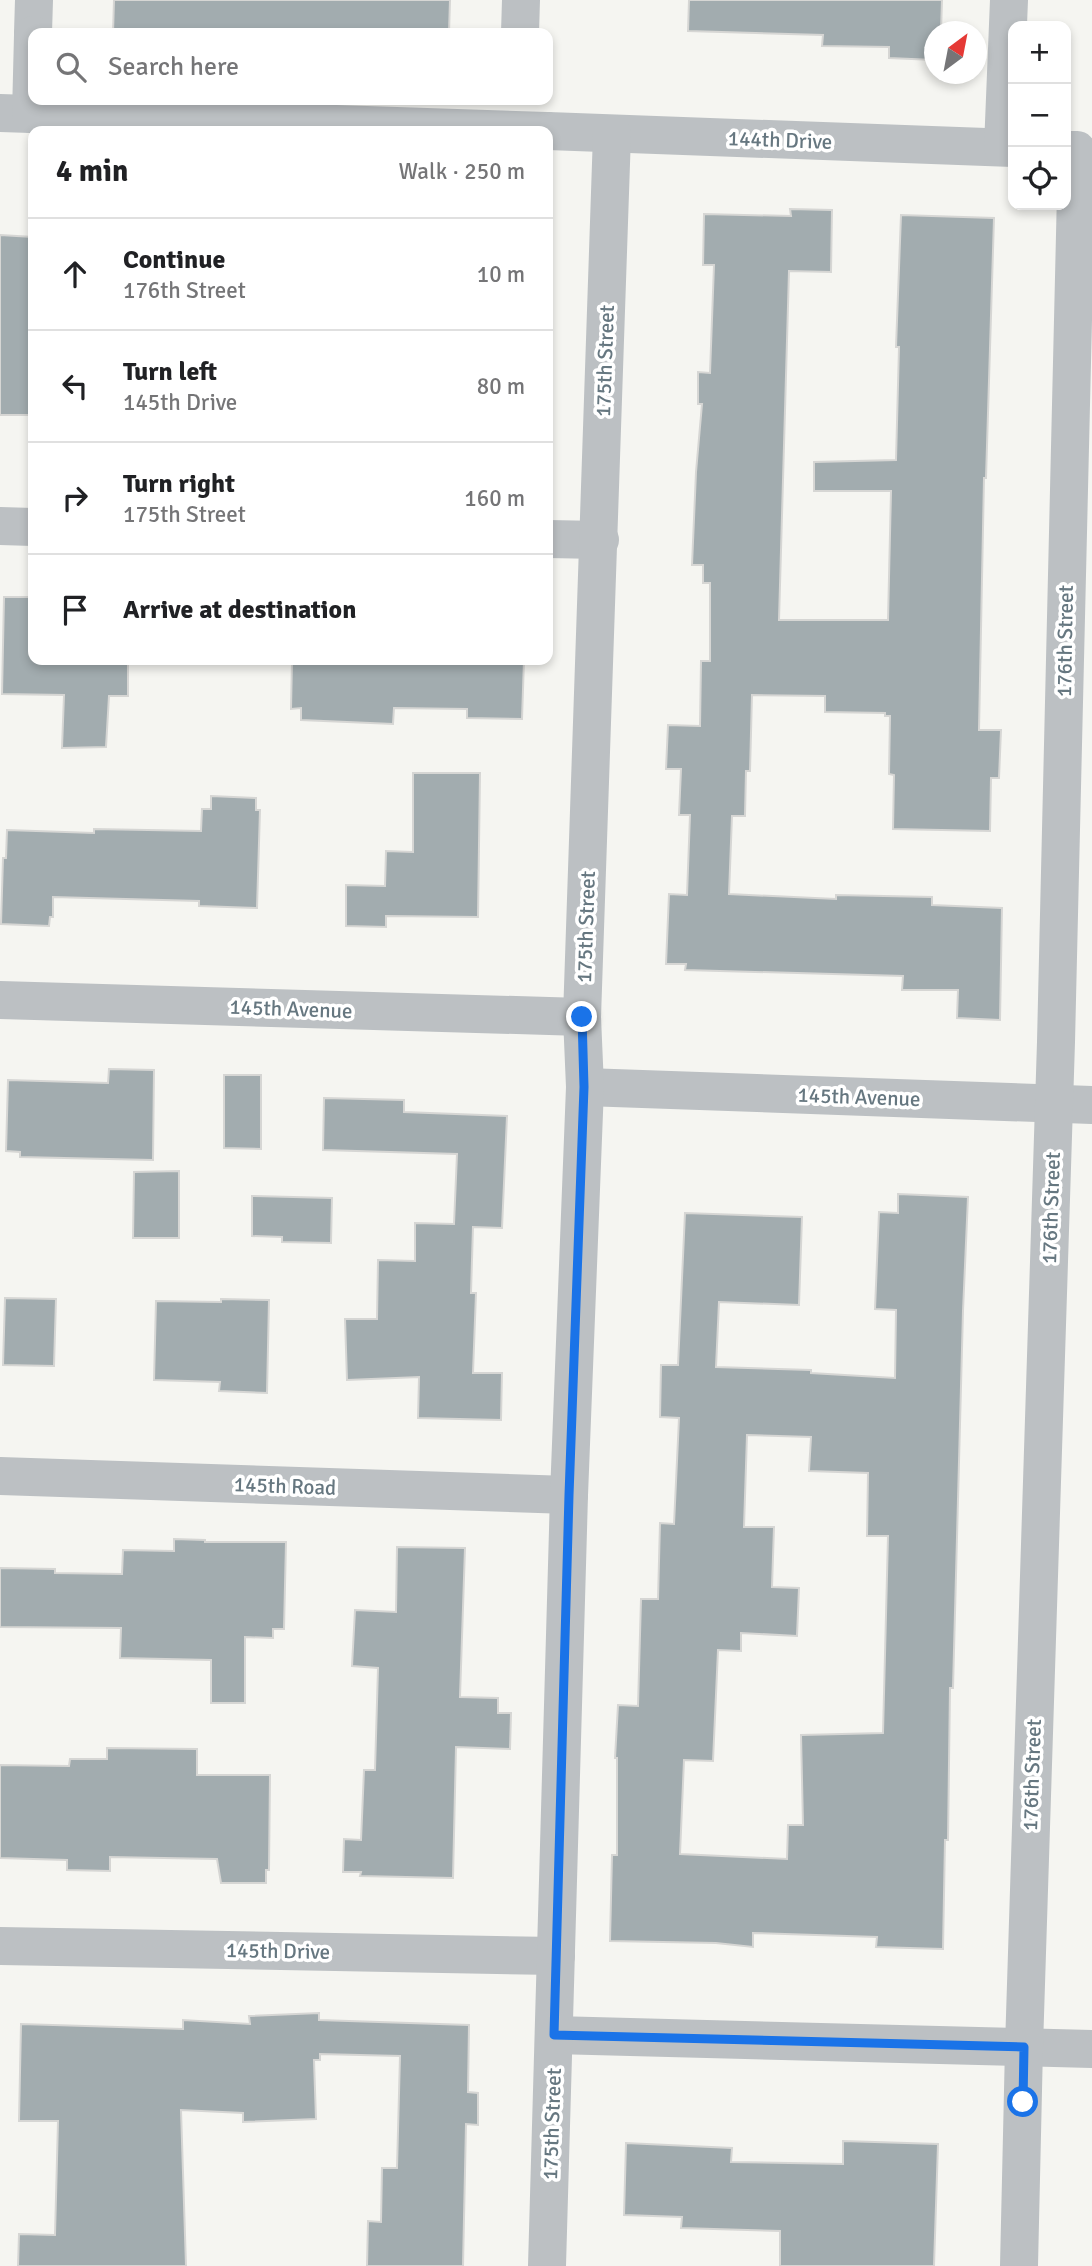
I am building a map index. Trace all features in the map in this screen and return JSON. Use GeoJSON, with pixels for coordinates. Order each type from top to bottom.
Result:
{"type":"FeatureCollection","features":[{"type":"Feature","properties":{"kind":"street"},"geometry":{"type":"LineString","coordinates":[[33,28],[34,0]]}},
{"type":"Feature","properties":{"kind":"street"},"geometry":{"type":"LineString","coordinates":[[520,28],[521,0]]}},
{"type":"Feature","properties":{"kind":"street"},"geometry":{"type":"LineString","coordinates":[[1008,84],[1009,0]]}},
{"type":"Feature","properties":{"kind":"street"},"geometry":{"type":"LineString","coordinates":[[15,113],[28,56]]}},
{"type":"Feature","properties":{"kind":"street","name":"144th Drive"},"geometry":{"type":"LineString","coordinates":[[15,113],[532,123],[612,134],[1008,147]]}},
{"type":"Feature","properties":{"kind":"street","name":"175th Street"},"geometry":{"type":"LineString","coordinates":[[547,2266],[569,1495],[584,1087],[582,1017],[612,134]]}},
{"type":"Feature","properties":{"kind":"street","name":"176th Street"},"geometry":{"type":"LineString","coordinates":[[1019,2266],[1054,1104],[1070,210]]}},
{"type":"Feature","properties":{"kind":"street"},"geometry":{"type":"LineString","coordinates":[[0,526],[28,527]]}},
{"type":"Feature","properties":{"kind":"street"},"geometry":{"type":"LineString","coordinates":[[553,539],[600,540]]}},
{"type":"Feature","properties":{"kind":"street","name":"145th Avenue"},"geometry":{"type":"LineString","coordinates":[[0,1000],[582,1017]]}},
{"type":"Feature","properties":{"kind":"street","name":"145th Avenue"},"geometry":{"type":"LineString","coordinates":[[584,1087],[1092,1105]]}},
{"type":"Feature","properties":{"kind":"street","name":"145th Road"},"geometry":{"type":"LineString","coordinates":[[0,1476],[569,1495]]}},
{"type":"Feature","properties":{"kind":"street","name":"145th Drive"},"geometry":{"type":"LineString","coordinates":[[0,1945],[556,1956]]}},
{"type":"Feature","properties":{"kind":"street"},"geometry":{"type":"LineString","coordinates":[[554,2035],[1092,2049]]}},
{"type":"Feature","properties":{"kind":"building"},"geometry":{"type":"Polygon","coordinates":[[[114,0],[450,0],[449,28],[113,28],[114,0]]]}},
{"type":"Feature","properties":{"kind":"building"},"geometry":{"type":"Polygon","coordinates":[[[689,0],[942,0],[941,21],[924,21],[924,60],[889,58],[889,47],[822,46],[823,35],[688,31],[689,0]]]}},
{"type":"Feature","properties":{"kind":"building"},"geometry":{"type":"Polygon","coordinates":[[[790,209],[832,210],[831,272],[789,271],[779,620],[888,620],[891,491],[814,491],[814,462],[896,460],[899,347],[896,347],[901,215],[994,218],[984,478],[979,730],[1001,730],[999,778],[991,778],[990,831],[893,829],[894,775],[889,774],[890,716],[885,716],[885,713],[825,712],[825,696],[752,695],[750,771],[746,771],[745,816],[732,816],[729,894],[836,899],[836,895],[932,897],[932,905],[1002,908],[1000,1020],[957,1018],[958,990],[902,990],[903,976],[685,970],[686,964],[666,964],[669,894],[687,895],[690,815],[679,815],[681,769],[666,769],[668,725],[700,726],[701,661],[710,661],[710,583],[703,583],[703,565],[692,565],[702,404],[698,404],[698,372],[710,373],[714,265],[703,265],[704,214],[791,216],[790,209]]]}},
{"type":"Feature","properties":{"kind":"building"},"geometry":{"type":"Polygon","coordinates":[[[0,235],[28,237],[28,415],[0,415],[0,235]]]}},
{"type":"Feature","properties":{"kind":"building"},"geometry":{"type":"Polygon","coordinates":[[[4,597],[28,597],[28,665],[128,665],[128,696],[109,696],[106,747],[62,748],[64,695],[2,694],[4,597]]]}},
{"type":"Feature","properties":{"kind":"building"},"geometry":{"type":"Polygon","coordinates":[[[292,665],[524,665],[522,719],[467,718],[467,709],[394,708],[393,724],[301,720],[301,708],[291,709],[292,665]]]}},
{"type":"Feature","properties":{"kind":"building"},"geometry":{"type":"Polygon","coordinates":[[[413,773],[480,773],[478,917],[386,916],[386,927],[346,926],[346,885],[385,886],[386,851],[413,852],[413,773]]]}},
{"type":"Feature","properties":{"kind":"building"},"geometry":{"type":"Polygon","coordinates":[[[211,796],[256,798],[256,810],[260,810],[257,908],[199,906],[199,901],[53,897],[53,917],[50,917],[49,926],[1,924],[3,858],[6,858],[7,830],[94,833],[94,829],[201,831],[202,809],[211,809],[211,796]]]}},
{"type":"Feature","properties":{"kind":"building"},"geometry":{"type":"Polygon","coordinates":[[[109,1069],[154,1070],[153,1160],[20,1157],[20,1152],[6,1151],[8,1080],[108,1083],[109,1069]]]}},
{"type":"Feature","properties":{"kind":"building"},"geometry":{"type":"Polygon","coordinates":[[[224,1075],[261,1075],[261,1149],[224,1148],[224,1075]]]}},
{"type":"Feature","properties":{"kind":"building"},"geometry":{"type":"Polygon","coordinates":[[[324,1098],[404,1100],[404,1112],[507,1116],[502,1228],[473,1227],[471,1293],[476,1293],[473,1373],[502,1373],[501,1420],[418,1418],[419,1377],[347,1380],[345,1319],[377,1319],[378,1260],[415,1261],[415,1223],[454,1224],[457,1154],[323,1150],[324,1098]]]}},
{"type":"Feature","properties":{"kind":"building"},"geometry":{"type":"Polygon","coordinates":[[[179,1171],[179,1238],[133,1238],[134,1172],[179,1171]]]}},
{"type":"Feature","properties":{"kind":"building"},"geometry":{"type":"Polygon","coordinates":[[[898,1194],[968,1197],[943,1949],[876,1947],[877,1937],[753,1933],[753,1947],[716,1943],[610,1941],[612,1855],[617,1855],[615,1758],[618,1705],[638,1706],[641,1599],[658,1599],[660,1523],[674,1524],[679,1418],[660,1417],[661,1365],[678,1365],[685,1213],[802,1217],[799,1305],[719,1302],[716,1367],[811,1370],[811,1373],[895,1378],[896,1310],[875,1309],[879,1212],[898,1213],[898,1194]],[[747,1435],[744,1527],[774,1527],[772,1587],[799,1588],[797,1636],[741,1633],[741,1651],[718,1650],[713,1761],[684,1760],[680,1854],[787,1859],[788,1825],[803,1825],[801,1735],[883,1733],[888,1536],[867,1536],[868,1473],[809,1471],[811,1437],[747,1435]]]}},
{"type":"Feature","properties":{"kind":"building"},"geometry":{"type":"Polygon","coordinates":[[[252,1196],[332,1198],[331,1243],[282,1242],[282,1237],[252,1236],[252,1196]]]}},
{"type":"Feature","properties":{"kind":"building"},"geometry":{"type":"Polygon","coordinates":[[[5,1298],[56,1299],[54,1366],[3,1365],[5,1298]]]}},
{"type":"Feature","properties":{"kind":"building"},"geometry":{"type":"Polygon","coordinates":[[[221,1299],[269,1300],[267,1393],[219,1391],[220,1382],[154,1380],[156,1301],[221,1302],[221,1299]]]}},
{"type":"Feature","properties":{"kind":"building"},"geometry":{"type":"Polygon","coordinates":[[[174,1539],[205,1542],[286,1542],[284,1629],[273,1629],[273,1638],[245,1637],[245,1703],[211,1703],[211,1660],[120,1658],[121,1628],[0,1627],[0,1568],[55,1569],[55,1573],[122,1574],[123,1550],[174,1551],[174,1539]]]}},
{"type":"Feature","properties":{"kind":"building"},"geometry":{"type":"Polygon","coordinates":[[[397,1547],[465,1548],[460,1697],[498,1698],[498,1713],[511,1713],[510,1749],[456,1747],[453,1878],[360,1876],[361,1872],[343,1872],[344,1839],[361,1840],[364,1770],[375,1770],[378,1668],[352,1666],[355,1610],[396,1612],[397,1547]]]}},
{"type":"Feature","properties":{"kind":"building"},"geometry":{"type":"Polygon","coordinates":[[[107,1748],[197,1749],[197,1775],[270,1775],[269,1870],[266,1870],[266,1883],[221,1883],[217,1859],[110,1857],[110,1871],[67,1870],[67,1860],[0,1858],[0,1765],[69,1766],[70,1759],[107,1759],[107,1748]]]}},
{"type":"Feature","properties":{"kind":"building"},"geometry":{"type":"Polygon","coordinates":[[[319,2013],[319,2020],[469,2025],[468,2092],[478,2093],[478,2125],[466,2124],[463,2266],[367,2266],[368,2221],[381,2222],[382,2168],[397,2168],[400,2056],[320,2054],[320,2060],[314,2060],[316,2119],[243,2122],[243,2113],[181,2110],[186,2266],[18,2266],[19,2234],[55,2235],[58,2121],[19,2121],[21,2024],[183,2029],[183,2020],[250,2024],[249,2016],[319,2013]]]}},
{"type":"Feature","properties":{"kind":"building"},"geometry":{"type":"Polygon","coordinates":[[[843,2141],[938,2144],[934,2266],[780,2266],[780,2231],[681,2228],[682,2217],[624,2215],[626,2143],[732,2148],[731,2162],[843,2164],[843,2141]]]}},
{"type":"Feature","properties":{"kind":"route"},"geometry":{"type":"LineString","coordinates":[[582,1017],[584,1087],[554,2035],[1024,2047],[1023,2102]]}}]}
